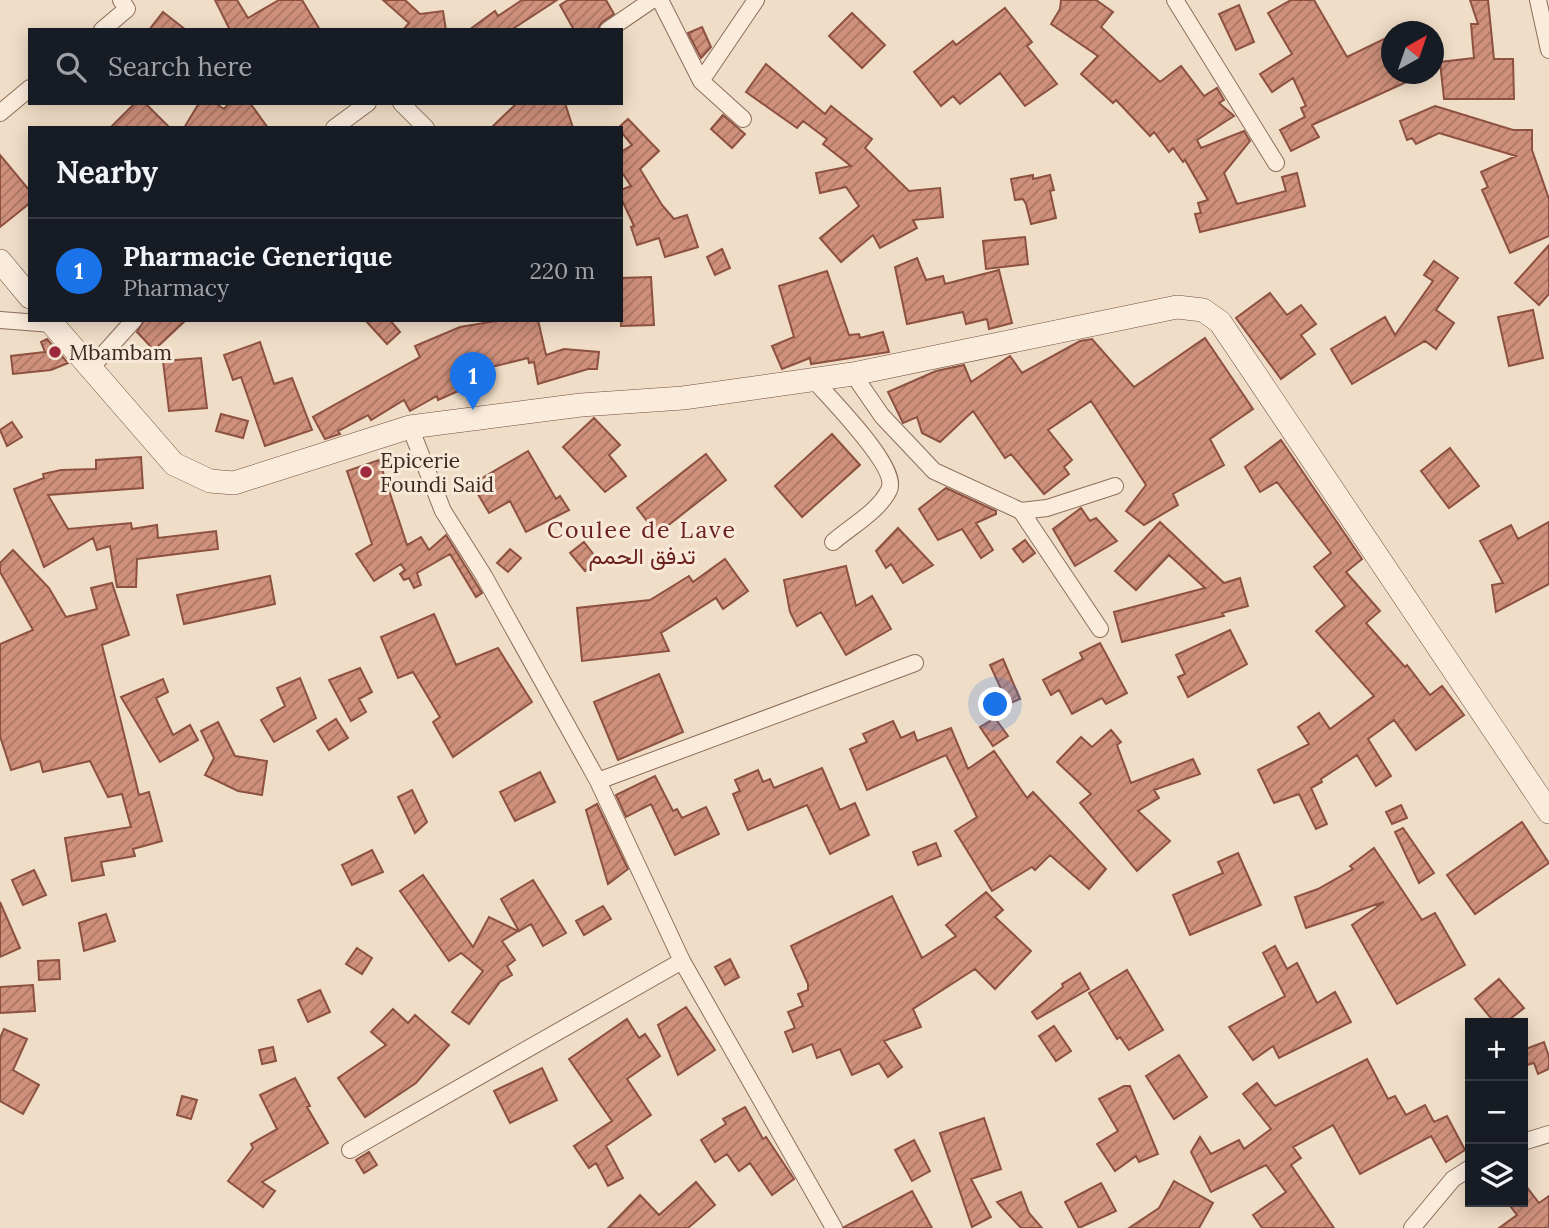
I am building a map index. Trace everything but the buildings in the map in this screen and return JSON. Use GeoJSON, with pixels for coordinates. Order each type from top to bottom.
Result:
{"type":"FeatureCollection","features":[{"type":"Feature","properties":{"kind":"main road"},"geometry":{"type":"LineString","coordinates":[[0,261],[28,295]]}},
{"type":"Feature","properties":{"kind":"main road"},"geometry":{"type":"LineString","coordinates":[[50,322],[174,464],[210,481],[234,483],[410,427],[581,405],[683,398],[814,380],[1178,307],[1203,310],[1220,322],[1243,355],[1549,812]]}},
{"type":"Feature","properties":{"kind":"street"},"geometry":{"type":"LineString","coordinates":[[104,28],[127,9],[121,0]]}},
{"type":"Feature","properties":{"kind":"street"},"geometry":{"type":"LineString","coordinates":[[611,28],[652,0]]}},
{"type":"Feature","properties":{"kind":"street"},"geometry":{"type":"LineString","coordinates":[[660,0],[701,82],[743,119]]}},
{"type":"Feature","properties":{"kind":"street"},"geometry":{"type":"LineString","coordinates":[[701,82],[756,0]]}},
{"type":"Feature","properties":{"kind":"street"},"geometry":{"type":"LineString","coordinates":[[1175,0],[1276,163]]}},
{"type":"Feature","properties":{"kind":"street"},"geometry":{"type":"LineString","coordinates":[[1538,0],[1549,50]]}},
{"type":"Feature","properties":{"kind":"street"},"geometry":{"type":"LineString","coordinates":[[0,113],[28,91]]}},
{"type":"Feature","properties":{"kind":"street"},"geometry":{"type":"LineString","coordinates":[[337,126],[365,105]]}},
{"type":"Feature","properties":{"kind":"street"},"geometry":{"type":"LineString","coordinates":[[403,105],[424,126]]}},
{"type":"Feature","properties":{"kind":"street"},"geometry":{"type":"LineString","coordinates":[[0,320],[28,321]]}},
{"type":"Feature","properties":{"kind":"street"},"geometry":{"type":"LineString","coordinates":[[90,369],[132,322]]}},
{"type":"Feature","properties":{"kind":"street"},"geometry":{"type":"LineString","coordinates":[[853,374],[883,416],[934,471],[1021,511],[1047,508],[1115,485]]}},
{"type":"Feature","properties":{"kind":"street"},"geometry":{"type":"LineString","coordinates":[[814,380],[870,446],[892,480],[881,501],[833,542]]}},
{"type":"Feature","properties":{"kind":"street"},"geometry":{"type":"LineString","coordinates":[[410,427],[443,511],[484,576],[598,781],[682,961],[834,1228]]}},
{"type":"Feature","properties":{"kind":"street"},"geometry":{"type":"LineString","coordinates":[[1021,511],[1100,629]]}},
{"type":"Feature","properties":{"kind":"street"},"geometry":{"type":"LineString","coordinates":[[598,781],[915,663]]}},
{"type":"Feature","properties":{"kind":"street"},"geometry":{"type":"LineString","coordinates":[[350,1150],[682,961]]}},
{"type":"Feature","properties":{"kind":"street"},"geometry":{"type":"LineString","coordinates":[[1528,1141],[1549,1135]]}},
{"type":"Feature","properties":{"kind":"street"},"geometry":{"type":"LineString","coordinates":[[1412,1228],[1453,1179],[1465,1171]]}},
{"type":"Feature","properties":{"kind":"place","name":"Mbambam"},"geometry":{"type":"Point","coordinates":[55,352]}},
{"type":"Feature","properties":{"kind":"place","name":"Pharmacie Generique"},"geometry":{"type":"Point","coordinates":[473,410]}},
{"type":"Feature","properties":{"kind":"place","name":"Epicerie Foundi Said"},"geometry":{"type":"Point","coordinates":[366,472]}},
{"type":"Feature","properties":{"kind":"district","name":"Coulee de Lave تدفق الحمم"},"geometry":{"type":"Point","coordinates":[642,542]}}]}
